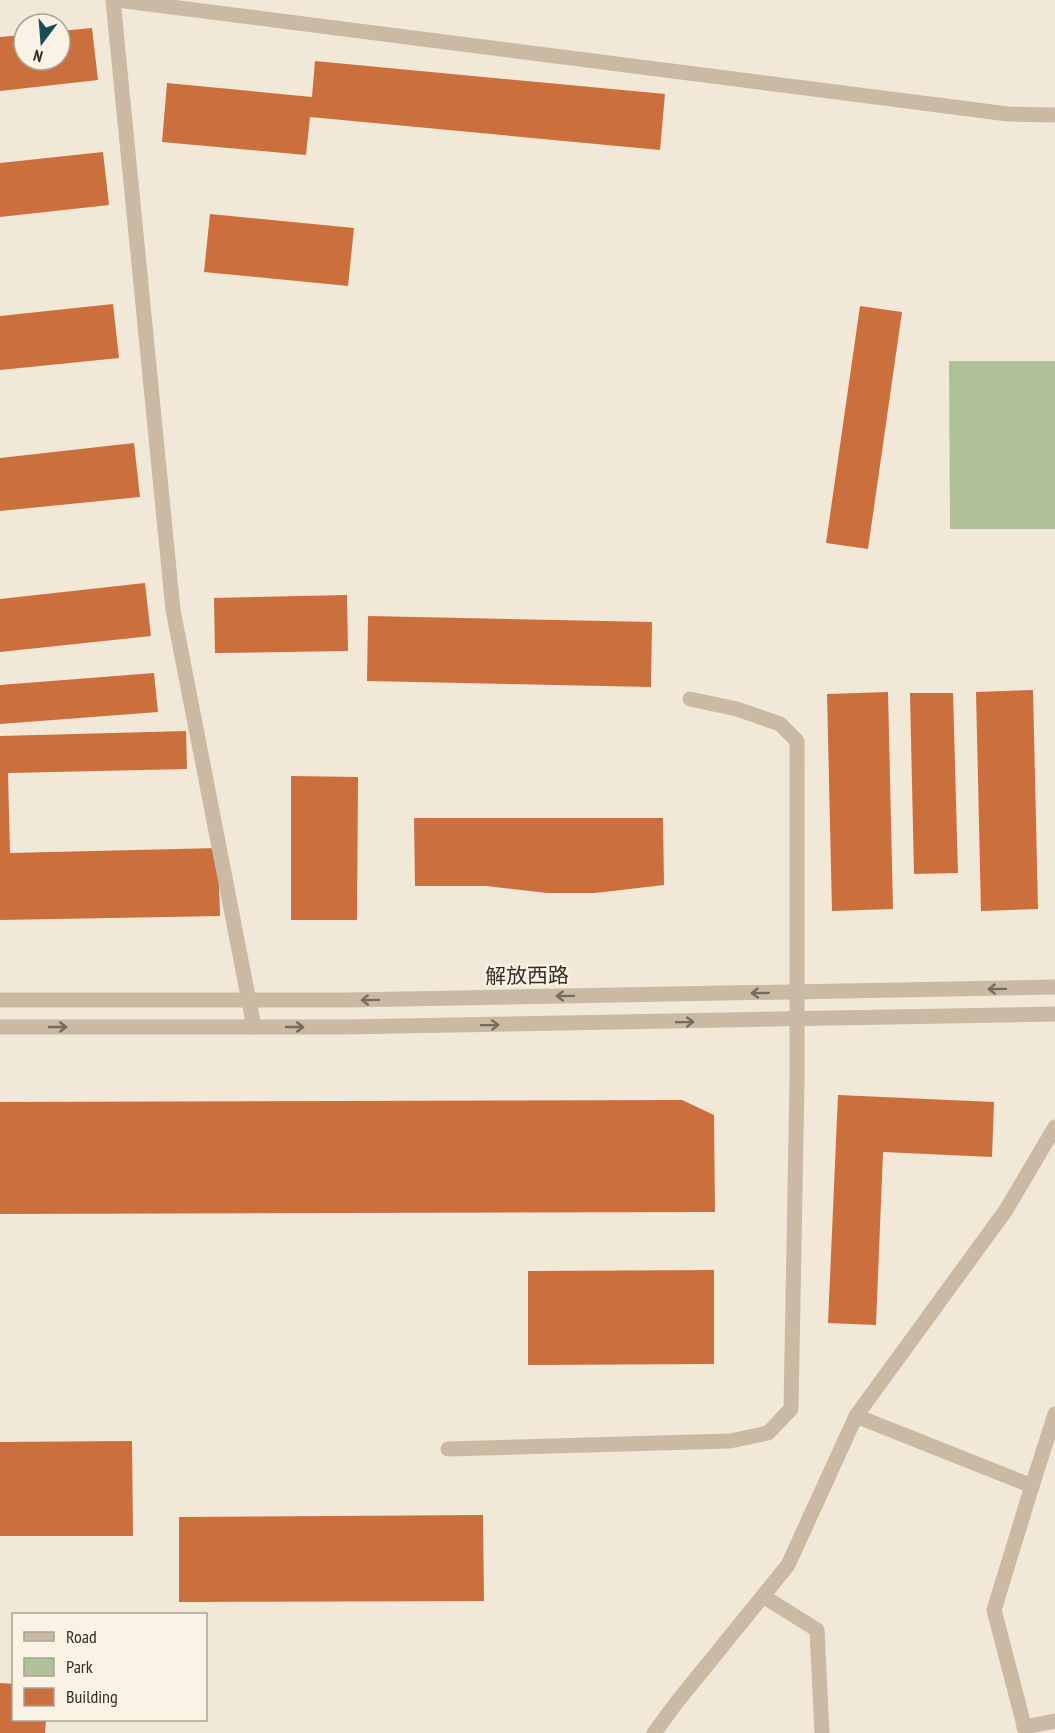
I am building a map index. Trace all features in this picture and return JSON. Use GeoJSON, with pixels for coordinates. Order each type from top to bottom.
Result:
{"type":"FeatureCollection","features":[{"type":"Feature","properties":{"kind":"street"},"geometry":{"type":"LineString","coordinates":[[254,1027],[173,610],[115,0],[1008,114],[1055,115]]}},
{"type":"Feature","properties":{"kind":"street"},"geometry":{"type":"LineString","coordinates":[[448,1449],[730,1440],[768,1433],[790,1409],[797,1020],[797,741],[780,724],[736,709],[690,699]]}},
{"type":"Feature","properties":{"kind":"street","name":"解放西路"},"geometry":{"type":"LineString","coordinates":[[0,1000],[249,1000],[1055,987]]}},
{"type":"Feature","properties":{"kind":"street"},"geometry":{"type":"LineString","coordinates":[[0,1027],[254,1027],[797,1020],[1055,1014]]}},
{"type":"Feature","properties":{"kind":"street"},"geometry":{"type":"LineString","coordinates":[[654,1733],[788,1564],[856,1416],[1006,1210],[1055,1127]]}},
{"type":"Feature","properties":{"kind":"street"},"geometry":{"type":"LineString","coordinates":[[1055,1414],[994,1610],[1025,1730],[1055,1721]]}},
{"type":"Feature","properties":{"kind":"street"},"geometry":{"type":"LineString","coordinates":[[856,1416],[1032,1486]]}},
{"type":"Feature","properties":{"kind":"street"},"geometry":{"type":"LineString","coordinates":[[763,1596],[817,1630],[822,1733]]}},
{"type":"Feature","properties":{"kind":"green space"},"geometry":{"type":"Polygon","coordinates":[[[949,361],[1055,361],[1055,529],[950,529],[949,361]]]}},
{"type":"Feature","properties":{"kind":"building"},"geometry":{"type":"Polygon","coordinates":[[[92,28],[98,80],[0,91],[0,37],[12,36],[12,72],[72,72],[72,30],[92,28]]]}},
{"type":"Feature","properties":{"kind":"building"},"geometry":{"type":"Polygon","coordinates":[[[315,61],[665,94],[660,150],[310,117],[306,155],[162,142],[167,83],[312,97],[315,61]]]}},
{"type":"Feature","properties":{"kind":"building"},"geometry":{"type":"Polygon","coordinates":[[[103,152],[109,205],[0,217],[0,163],[103,152]]]}},
{"type":"Feature","properties":{"kind":"building"},"geometry":{"type":"Polygon","coordinates":[[[210,214],[354,228],[348,286],[204,272],[210,214]]]}},
{"type":"Feature","properties":{"kind":"building"},"geometry":{"type":"Polygon","coordinates":[[[113,304],[119,358],[0,370],[0,316],[113,304]]]}},
{"type":"Feature","properties":{"kind":"building"},"geometry":{"type":"Polygon","coordinates":[[[860,306],[902,312],[868,549],[826,543],[860,306]]]}},
{"type":"Feature","properties":{"kind":"building"},"geometry":{"type":"Polygon","coordinates":[[[134,443],[140,497],[0,511],[0,458],[134,443]]]}},
{"type":"Feature","properties":{"kind":"building"},"geometry":{"type":"Polygon","coordinates":[[[145,583],[151,636],[0,652],[0,599],[145,583]]]}},
{"type":"Feature","properties":{"kind":"building"},"geometry":{"type":"Polygon","coordinates":[[[347,595],[348,651],[215,653],[214,598],[347,595]]]}},
{"type":"Feature","properties":{"kind":"building"},"geometry":{"type":"Polygon","coordinates":[[[368,616],[652,622],[651,687],[367,681],[368,616]]]}},
{"type":"Feature","properties":{"kind":"building"},"geometry":{"type":"Polygon","coordinates":[[[154,673],[158,712],[0,724],[0,685],[154,673]]]}},
{"type":"Feature","properties":{"kind":"building"},"geometry":{"type":"Polygon","coordinates":[[[1033,690],[1038,909],[981,911],[976,692],[1033,690]]]}},
{"type":"Feature","properties":{"kind":"building"},"geometry":{"type":"Polygon","coordinates":[[[888,692],[893,909],[832,911],[827,694],[888,692]]]}},
{"type":"Feature","properties":{"kind":"building"},"geometry":{"type":"Polygon","coordinates":[[[910,693],[953,693],[958,873],[914,874],[910,693]]]}},
{"type":"Feature","properties":{"kind":"building"},"geometry":{"type":"Polygon","coordinates":[[[186,731],[187,769],[8,773],[10,853],[218,848],[220,916],[0,920],[0,736],[186,731]]]}},
{"type":"Feature","properties":{"kind":"building"},"geometry":{"type":"Polygon","coordinates":[[[291,776],[358,777],[357,920],[291,920],[291,776]]]}},
{"type":"Feature","properties":{"kind":"building"},"geometry":{"type":"Polygon","coordinates":[[[414,818],[663,818],[664,885],[595,893],[547,893],[486,886],[415,886],[414,818]]]}},
{"type":"Feature","properties":{"kind":"building"},"geometry":{"type":"Polygon","coordinates":[[[838,1095],[994,1102],[992,1157],[883,1152],[876,1325],[828,1323],[838,1095]]]}},
{"type":"Feature","properties":{"kind":"building"},"geometry":{"type":"Polygon","coordinates":[[[682,1100],[714,1115],[715,1212],[0,1214],[0,1102],[682,1100]]]}},
{"type":"Feature","properties":{"kind":"building"},"geometry":{"type":"Polygon","coordinates":[[[714,1270],[714,1364],[528,1365],[528,1271],[714,1270]]]}},
{"type":"Feature","properties":{"kind":"building"},"geometry":{"type":"Polygon","coordinates":[[[132,1441],[133,1536],[0,1536],[0,1442],[132,1441]]]}},
{"type":"Feature","properties":{"kind":"building"},"geometry":{"type":"Polygon","coordinates":[[[483,1515],[484,1601],[179,1602],[179,1517],[483,1515]]]}},
{"type":"Feature","properties":{"kind":"building"},"geometry":{"type":"Polygon","coordinates":[[[0,1683],[12,1684],[12,1721],[46,1721],[45,1733],[0,1733],[0,1683]]]}}]}
